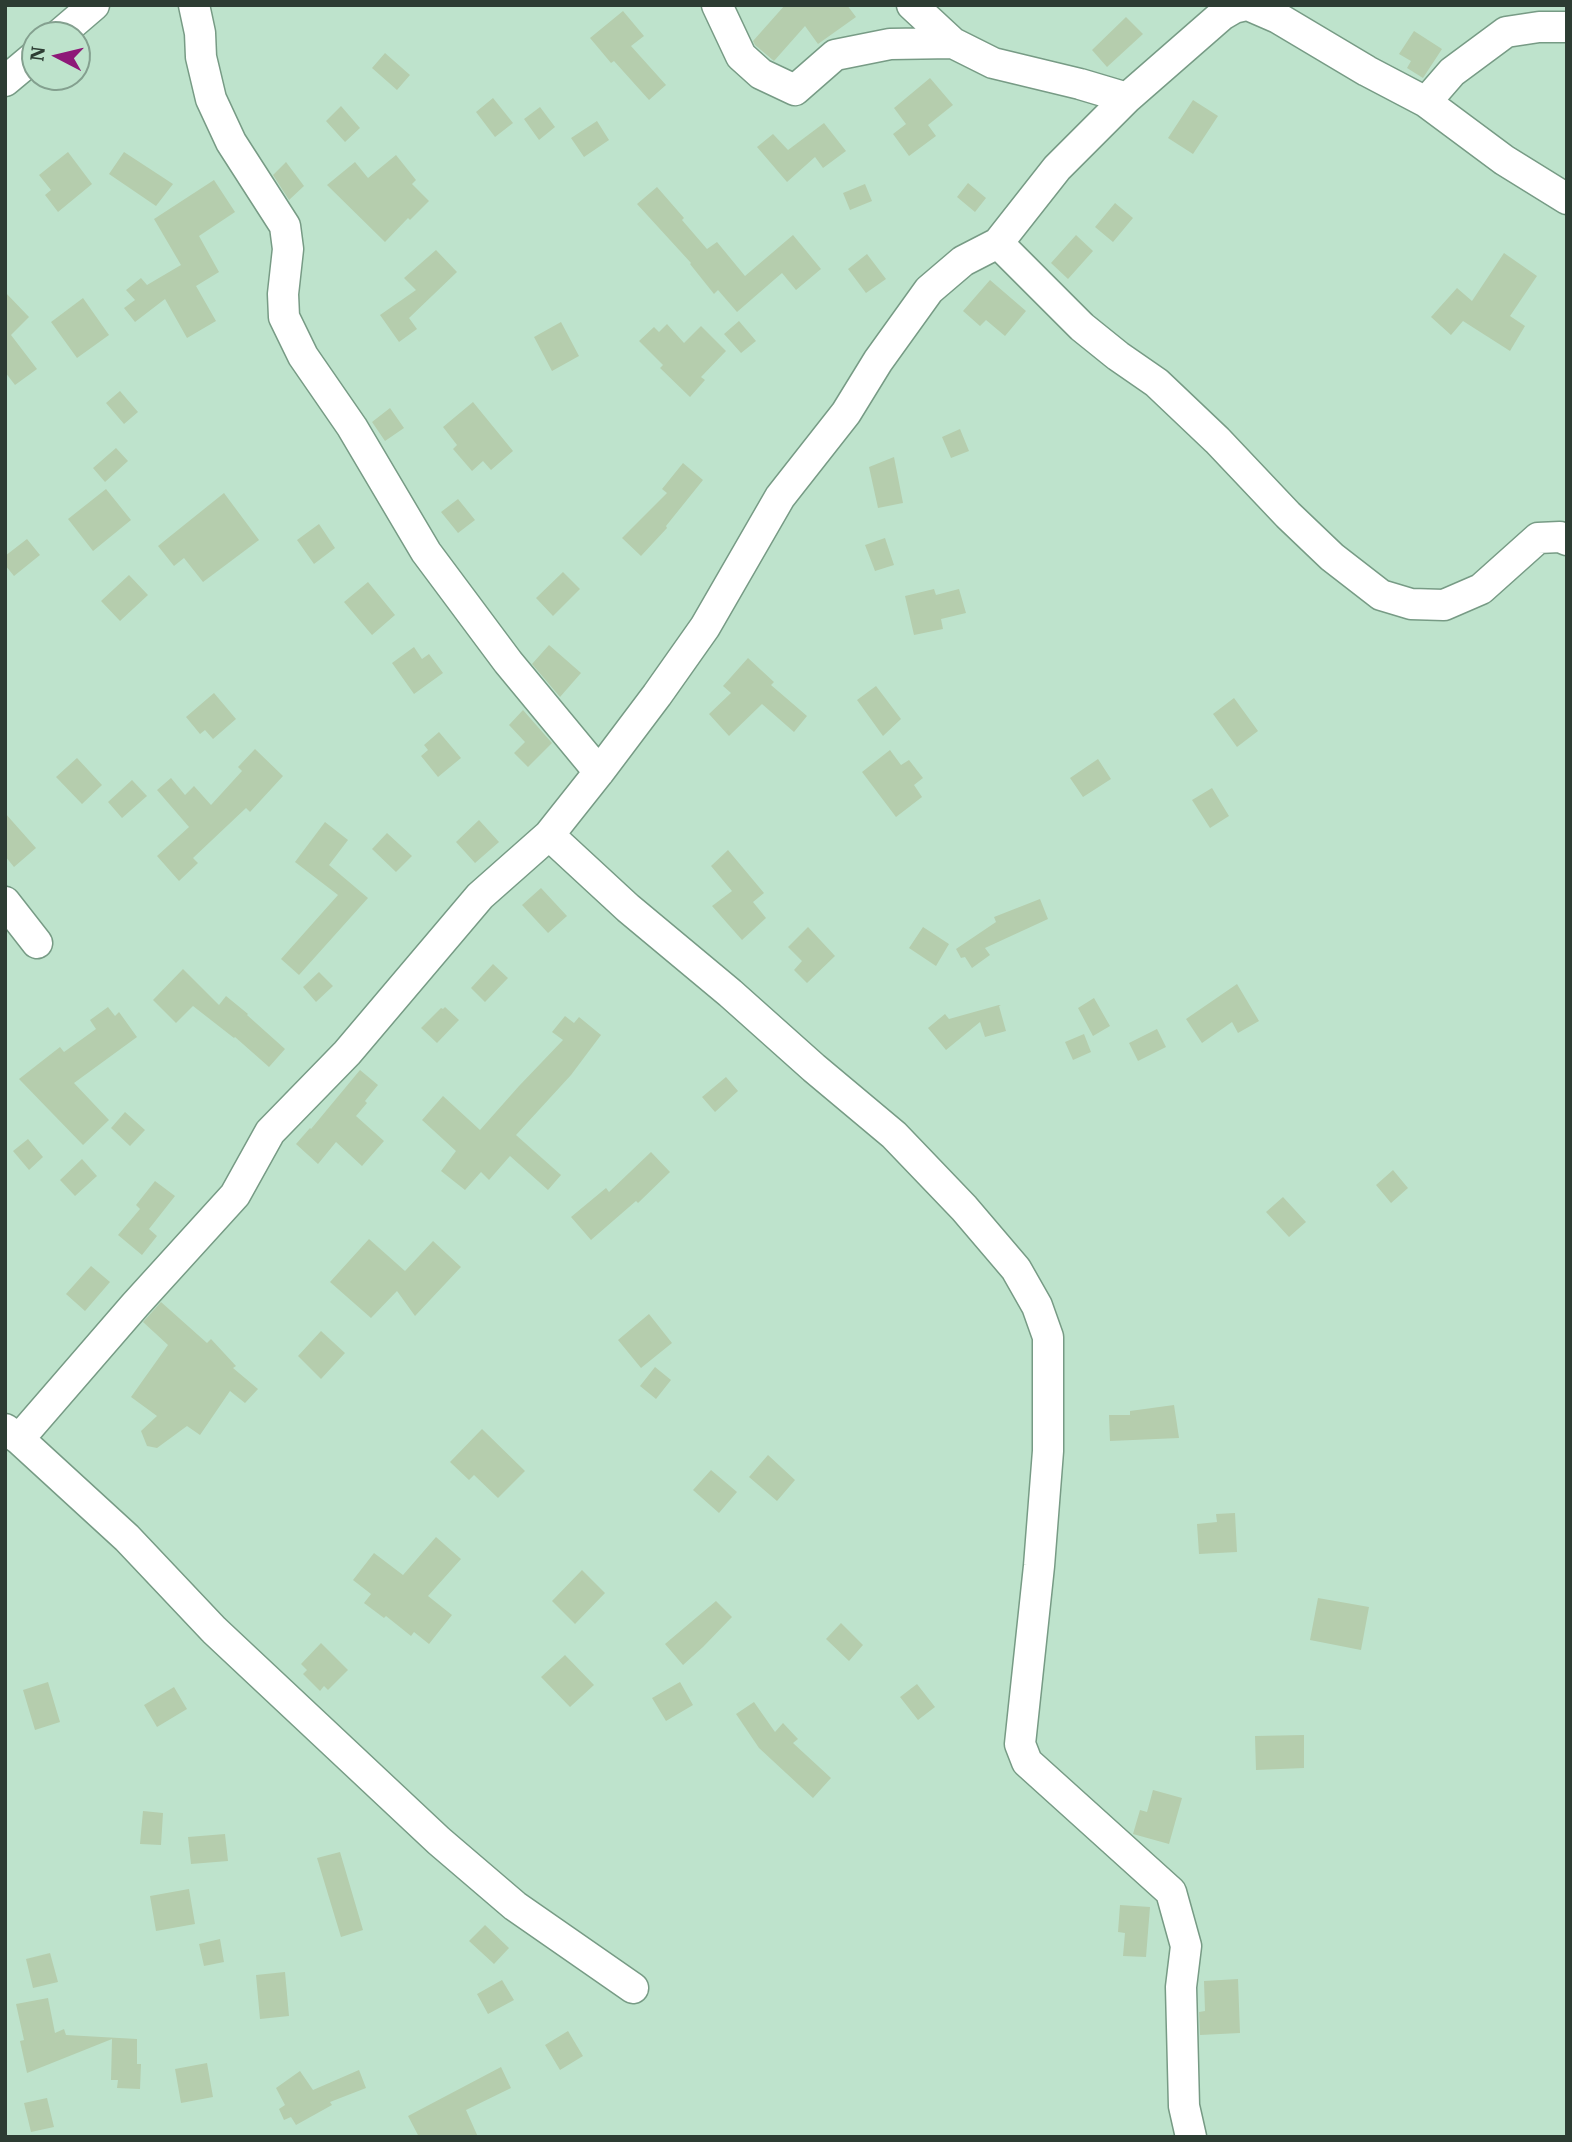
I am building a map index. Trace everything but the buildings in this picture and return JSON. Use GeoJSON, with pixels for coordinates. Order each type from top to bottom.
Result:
{"type":"FeatureCollection","features":[{"type":"Feature","properties":{"kind":"street"},"geometry":{"type":"LineString","coordinates":[[75,21],[94,5]]}},
{"type":"Feature","properties":{"kind":"street"},"geometry":{"type":"LineString","coordinates":[[194,5],[200,33],[201,57],[211,99],[231,142],[285,226],[288,249],[283,294],[284,317],[303,356],[352,427],[426,552],[508,662],[599,772]]}},
{"type":"Feature","properties":{"kind":"street"},"geometry":{"type":"LineString","coordinates":[[717,5],[741,56],[761,74],[795,90],[835,55],[890,44],[953,43]]}},
{"type":"Feature","properties":{"kind":"street"},"geometry":{"type":"LineString","coordinates":[[912,5],[953,43],[993,63],[1127,98]]}},
{"type":"Feature","properties":{"kind":"street"},"geometry":{"type":"LineString","coordinates":[[633,1988],[515,1906],[439,1840],[214,1630],[127,1538],[12,1434],[235,1195],[270,1132],[347,1052],[481,896],[549,835],[657,695],[705,627],[780,497],[846,413],[878,361],[929,290],[963,261],[998,243],[1057,168],[1127,98],[1222,15],[1247,5],[1278,18],[1367,71],[1426,102],[1504,160],[1567,199]]}},
{"type":"Feature","properties":{"kind":"street"},"geometry":{"type":"LineString","coordinates":[[1426,102],[1451,72],[1506,32],[1539,27],[1567,27]]}},
{"type":"Feature","properties":{"kind":"street"},"geometry":{"type":"LineString","coordinates":[[5,82],[21,68]]}},
{"type":"Feature","properties":{"kind":"street"},"geometry":{"type":"LineString","coordinates":[[998,243],[1082,327],[1157,383],[1332,556],[1381,596],[1411,604],[1444,605],[1481,589],[1538,538],[1560,537],[1567,540]]}},
{"type":"Feature","properties":{"kind":"street"},"geometry":{"type":"LineString","coordinates":[[549,835],[628,908],[894,1135],[964,1208],[1016,1269],[1037,1306],[1048,1336],[1048,1451],[1020,1744],[1027,1762],[1171,1892],[1186,1947],[1181,1987],[1184,2106],[1191,2137]]}},
{"type":"Feature","properties":{"kind":"street"},"geometry":{"type":"LineString","coordinates":[[5,902],[37,943]]}}]}
